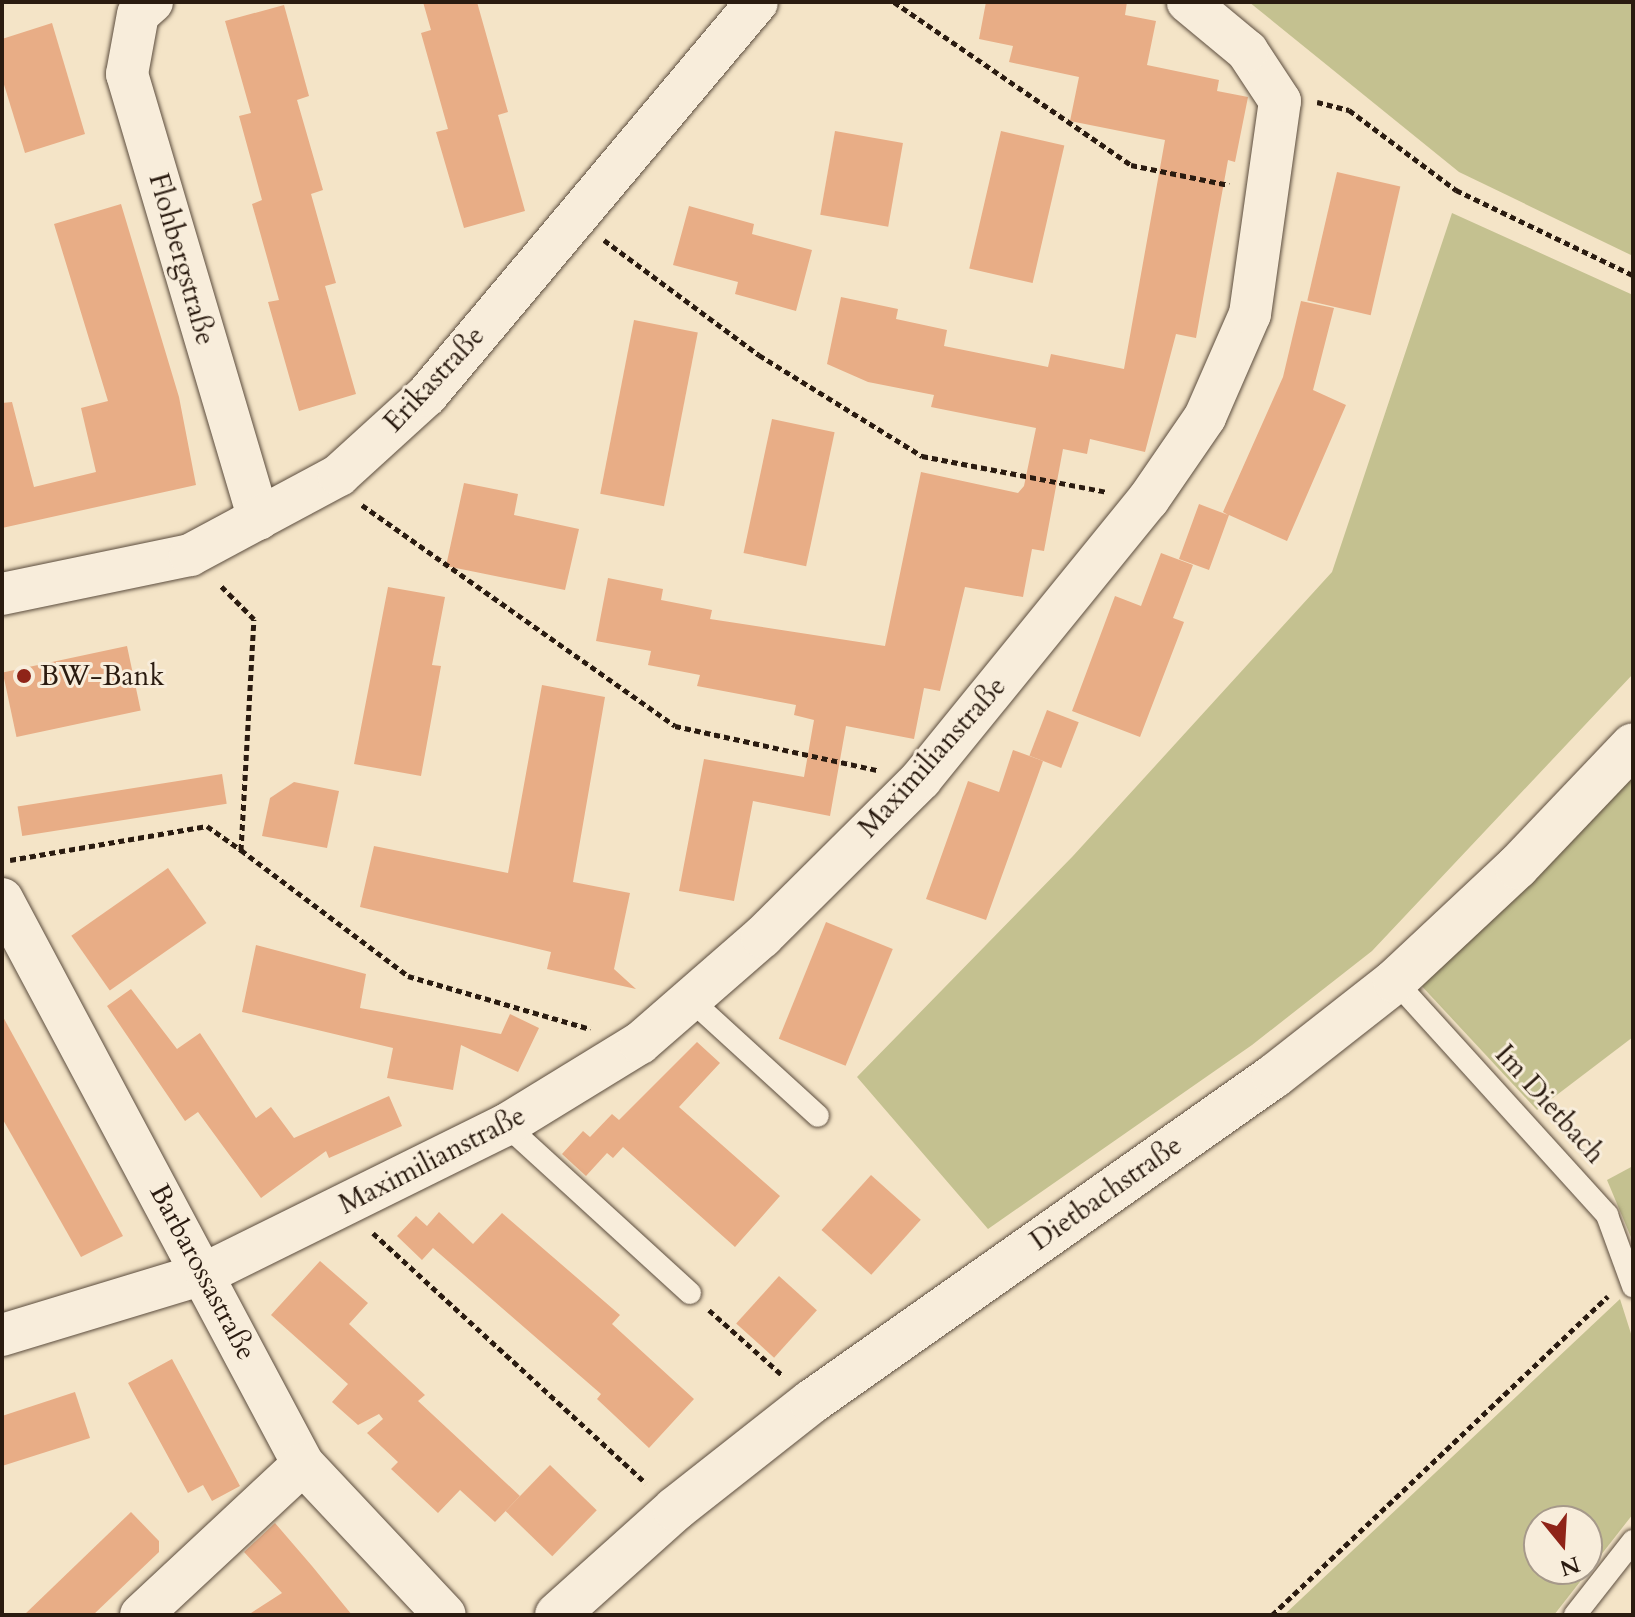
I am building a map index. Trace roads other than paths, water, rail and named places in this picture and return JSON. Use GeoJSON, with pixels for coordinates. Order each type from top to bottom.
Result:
{"type":"FeatureCollection","features":[{"type":"Feature","properties":{"kind":"main road","name":"Dietbachstraße"},"geometry":{"type":"LineString","coordinates":[[557,1615],[675,1509],[811,1402],[1274,1076],[1395,981],[1517,867],[1633,745]]}},
{"type":"Feature","properties":{"kind":"street","name":"Flohbergstraße"},"geometry":{"type":"LineString","coordinates":[[152,2],[138,14],[127,74],[259,519]]}},
{"type":"Feature","properties":{"kind":"street","name":"Erikastraße"},"geometry":{"type":"LineString","coordinates":[[2,594],[190,555],[339,475],[427,395],[757,2]]}},
{"type":"Feature","properties":{"kind":"street","name":"Maximilianstraße"},"geometry":{"type":"LineString","coordinates":[[2,1335],[206,1273],[506,1125],[640,1043],[921,779],[1148,500],[1205,417],[1250,314],[1280,101],[1247,51],[1188,2]]}},
{"type":"Feature","properties":{"kind":"street","name":"Barbarossastraße"},"geometry":{"type":"LineString","coordinates":[[8,926],[206,1273],[303,1464],[445,1615]]}},
{"type":"Feature","properties":{"kind":"street"},"geometry":{"type":"LineString","coordinates":[[141,1615],[303,1464]]}},
{"type":"Feature","properties":{"kind":"lane","name":"Im Dietbach"},"geometry":{"type":"LineString","coordinates":[[1395,981],[1607,1215],[1631,1280]]}},
{"type":"Feature","properties":{"kind":"lane"},"geometry":{"type":"LineString","coordinates":[[690,999],[818,1116]]}},
{"type":"Feature","properties":{"kind":"lane"},"geometry":{"type":"LineString","coordinates":[[506,1125],[690,1293]]}},
{"type":"Feature","properties":{"kind":"lane"},"geometry":{"type":"LineString","coordinates":[[1575,1615],[1633,1541]]}},
{"type":"Feature","properties":{"kind":"place","name":"BW-Bank"},"geometry":{"type":"Point","coordinates":[24,676]}}]}
